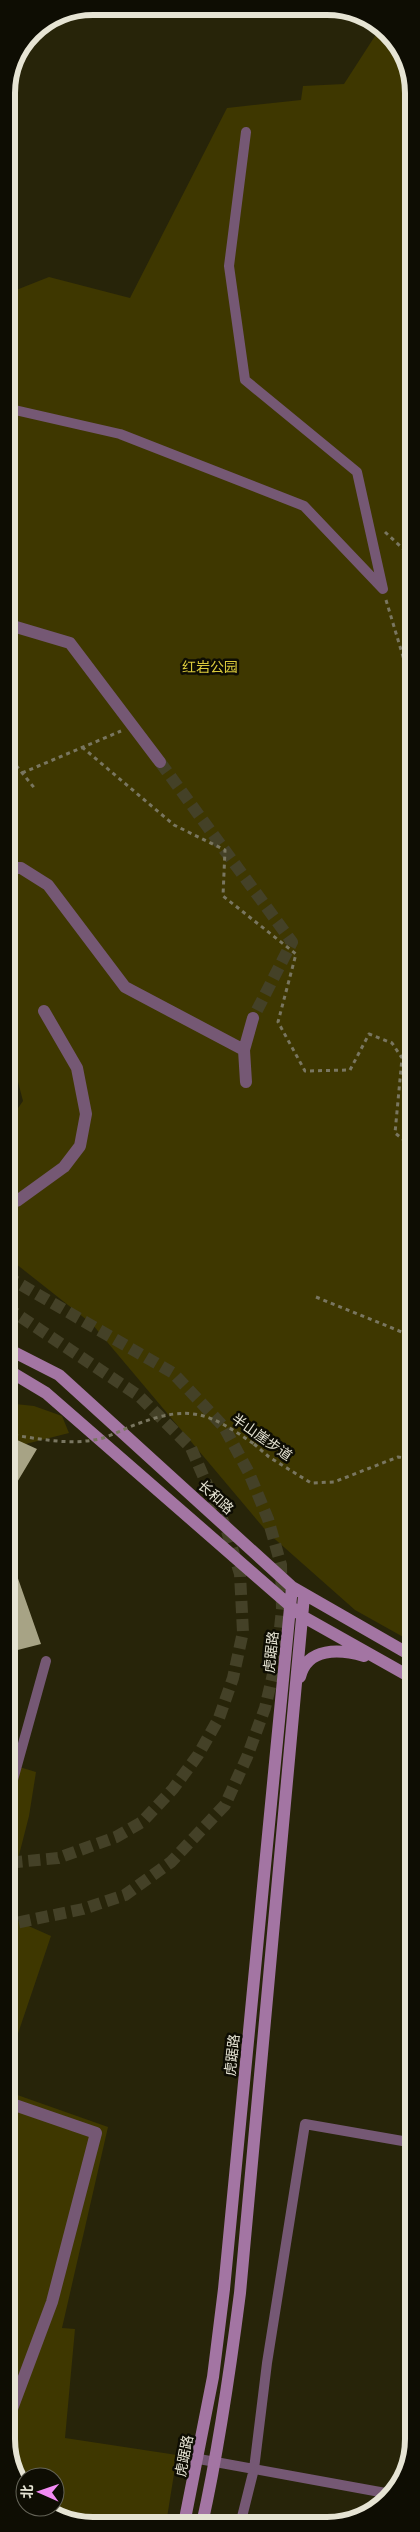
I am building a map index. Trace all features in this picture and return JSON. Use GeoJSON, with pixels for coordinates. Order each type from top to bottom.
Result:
{"type":"FeatureCollection","features":[{"type":"Feature","properties":{"kind":"street"},"geometry":{"type":"LineString","coordinates":[[15,627],[70,643],[160,762]]}},
{"type":"Feature","properties":{"kind":"street"},"geometry":{"type":"LineString","coordinates":[[15,868],[21,868],[48,885],[125,987],[244,1050]]}},
{"type":"Feature","properties":{"kind":"street"},"geometry":{"type":"LineString","coordinates":[[15,1201],[64,1167],[80,1146],[86,1114],[78,1068],[44,1011]]}},
{"type":"Feature","properties":{"kind":"street"},"geometry":{"type":"LineString","coordinates":[[246,1082],[244,1050],[253,1018]]}},
{"type":"Feature","properties":{"kind":"street","name":"长和路"},"geometry":{"type":"LineString","coordinates":[[15,1353],[59,1375],[292,1587],[304,1596],[405,1652]]}},
{"type":"Feature","properties":{"kind":"street"},"geometry":{"type":"LineString","coordinates":[[15,1374],[46,1393],[302,1616],[405,1674]]}},
{"type":"Feature","properties":{"kind":"street","name":"虎踞路"},"geometry":{"type":"LineString","coordinates":[[186,2517],[199,2459],[213,2377],[224,2289],[292,1587]]}},
{"type":"Feature","properties":{"kind":"street","name":"虎踞路"},"geometry":{"type":"LineString","coordinates":[[204,2517],[216,2462],[230,2378],[240,2293],[304,1596]]}},
{"type":"Feature","properties":{"kind":"street"},"geometry":{"type":"LineString","coordinates":[[294,1699],[304,1664],[317,1654],[334,1651],[353,1653],[388,1665]]}},
{"type":"Feature","properties":{"kind":"street"},"geometry":{"type":"LineString","coordinates":[[15,2105],[96,2133],[52,2302],[15,2401]]}},
{"type":"Feature","properties":{"kind":"lane"},"geometry":{"type":"LineString","coordinates":[[246,132],[229,266],[245,380],[357,472],[383,589]]}},
{"type":"Feature","properties":{"kind":"lane"},"geometry":{"type":"LineString","coordinates":[[15,410],[120,434],[304,506],[383,589]]}},
{"type":"Feature","properties":{"kind":"lane"},"geometry":{"type":"LineString","coordinates":[[15,1773],[46,1661]]}},
{"type":"Feature","properties":{"kind":"lane"},"geometry":{"type":"LineString","coordinates":[[242,2517],[254,2469],[267,2364],[305,2124],[405,2141]]}},
{"type":"Feature","properties":{"kind":"lane"},"geometry":{"type":"LineString","coordinates":[[199,2459],[383,2493]]}},
{"type":"Feature","properties":{"kind":"path"},"geometry":{"type":"LineString","coordinates":[[366,515],[405,550]]}},
{"type":"Feature","properties":{"kind":"path"},"geometry":{"type":"LineString","coordinates":[[383,589],[405,663]]}},
{"type":"Feature","properties":{"kind":"path"},"geometry":{"type":"LineString","coordinates":[[22,773],[133,726]]}},
{"type":"Feature","properties":{"kind":"path"},"geometry":{"type":"LineString","coordinates":[[82,747],[174,826],[225,850],[223,896],[296,954],[278,1022],[305,1070],[350,1070],[369,1034],[392,1043],[402,1058],[395,1133],[405,1141]]}},
{"type":"Feature","properties":{"kind":"path"},"geometry":{"type":"LineString","coordinates":[[15,764],[36,790]]}},
{"type":"Feature","properties":{"kind":"path"},"geometry":{"type":"LineString","coordinates":[[316,1298],[405,1333]]}},
{"type":"Feature","properties":{"kind":"path","name":"半山崖步道"},"geometry":{"type":"LineString","coordinates":[[15,1436],[58,1443],[95,1440],[139,1423],[169,1415],[199,1413],[222,1422],[269,1457],[311,1483],[334,1482],[398,1457],[405,1458]]}},
{"type":"Feature","properties":{"kind":"green space","name":"红岩公园"},"geometry":{"type":"Polygon","coordinates":[[[376,33],[382,38],[397,59],[404,78],[405,88],[405,1638],[355,1610],[268,1533],[92,1324],[15,1263],[15,1112],[23,1101],[15,1070],[15,290],[49,277],[130,298],[227,108],[301,100],[303,86],[344,84],[376,33]]]}},
{"type":"Feature","properties":{"kind":"green space"},"geometry":{"type":"Polygon","coordinates":[[[15,1404],[34,1406],[62,1416],[69,1433],[15,1447],[15,1404]]]}},
{"type":"Feature","properties":{"kind":"green space"},"geometry":{"type":"Polygon","coordinates":[[[15,1766],[36,1772],[29,1816],[15,1871],[15,1766]]]}},
{"type":"Feature","properties":{"kind":"green space"},"geometry":{"type":"Polygon","coordinates":[[[15,1920],[51,1936],[15,2042],[15,1920]]]}},
{"type":"Feature","properties":{"kind":"green space"},"geometry":{"type":"Polygon","coordinates":[[[15,2094],[108,2127],[62,2328],[75,2329],[65,2438],[177,2455],[167,2517],[78,2516],[65,2512],[65,2467],[20,2467],[15,2444],[15,2094]]]}},
{"type":"Feature","properties":{"kind":"building"},"geometry":{"type":"Polygon","coordinates":[[[15,1439],[37,1449],[15,1486],[15,1439]]]}},
{"type":"Feature","properties":{"kind":"building"},"geometry":{"type":"Polygon","coordinates":[[[15,1570],[41,1644],[15,1651],[15,1570]]]}},
{"type":"Feature","properties":{"kind":"tunnel"},"geometry":{"type":"LineString","coordinates":[[160,762],[292,942],[253,1018]]}},
{"type":"Feature","properties":{"kind":"tunnel"},"geometry":{"type":"LineString","coordinates":[[15,1281],[173,1373],[224,1427],[249,1473],[268,1519],[281,1565],[282,1609],[277,1657],[265,1708],[247,1757],[225,1805],[171,1862],[125,1895],[83,1909],[15,1923]]}},
{"type":"Feature","properties":{"kind":"tunnel"},"geometry":{"type":"LineString","coordinates":[[15,1313],[139,1396],[191,1448],[226,1528],[240,1574],[243,1632],[233,1678],[219,1718],[198,1755],[173,1789],[142,1822],[116,1837],[58,1858],[15,1862]]}}]}
